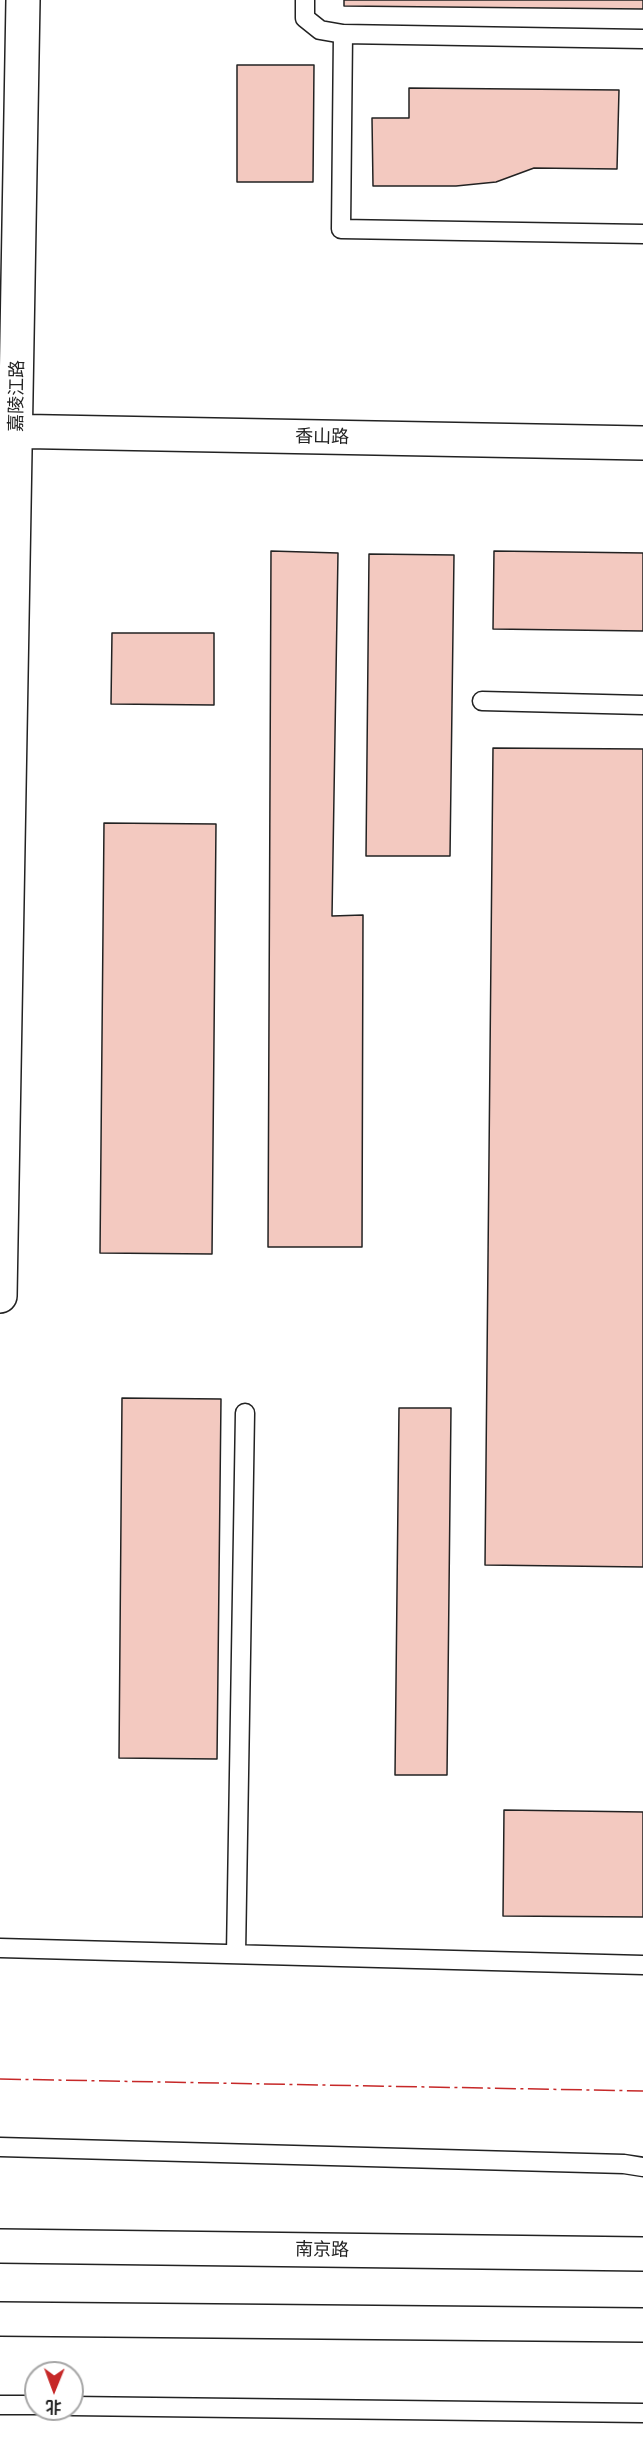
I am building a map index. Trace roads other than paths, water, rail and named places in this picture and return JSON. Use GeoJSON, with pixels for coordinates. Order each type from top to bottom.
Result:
{"type":"FeatureCollection","features":[{"type":"Feature","properties":{"kind":"street","name":"嘉陵江路"},"geometry":{"type":"LineString","coordinates":[[0,1296],[8,431],[23,0]]}},
{"type":"Feature","properties":{"kind":"street","name":"香山路"},"geometry":{"type":"LineString","coordinates":[[8,431],[643,443]]}},
{"type":"Feature","properties":{"kind":"street","name":"南京路"},"geometry":{"type":"LineString","coordinates":[[0,2246],[643,2254]]}},
{"type":"Feature","properties":{"kind":"street"},"geometry":{"type":"LineString","coordinates":[[0,2319],[643,2325]]}},
{"type":"Feature","properties":{"kind":"lane"},"geometry":{"type":"LineString","coordinates":[[305,0],[305,18],[320,30],[343,34],[643,39]]}},
{"type":"Feature","properties":{"kind":"lane"},"geometry":{"type":"LineString","coordinates":[[343,34],[340,229],[643,234]]}},
{"type":"Feature","properties":{"kind":"lane"},"geometry":{"type":"LineString","coordinates":[[482,701],[643,705]]}},
{"type":"Feature","properties":{"kind":"lane"},"geometry":{"type":"LineString","coordinates":[[236,1954],[245,1413]]}},
{"type":"Feature","properties":{"kind":"lane"},"geometry":{"type":"LineString","coordinates":[[0,1948],[643,1965]]}},
{"type":"Feature","properties":{"kind":"lane"},"geometry":{"type":"LineString","coordinates":[[0,2147],[601,2163],[643,2167]]}},
{"type":"Feature","properties":{"kind":"lane"},"geometry":{"type":"LineString","coordinates":[[0,2405],[24,2405]]}},
{"type":"Feature","properties":{"kind":"lane"},"geometry":{"type":"LineString","coordinates":[[84,2406],[643,2413]]}}]}
